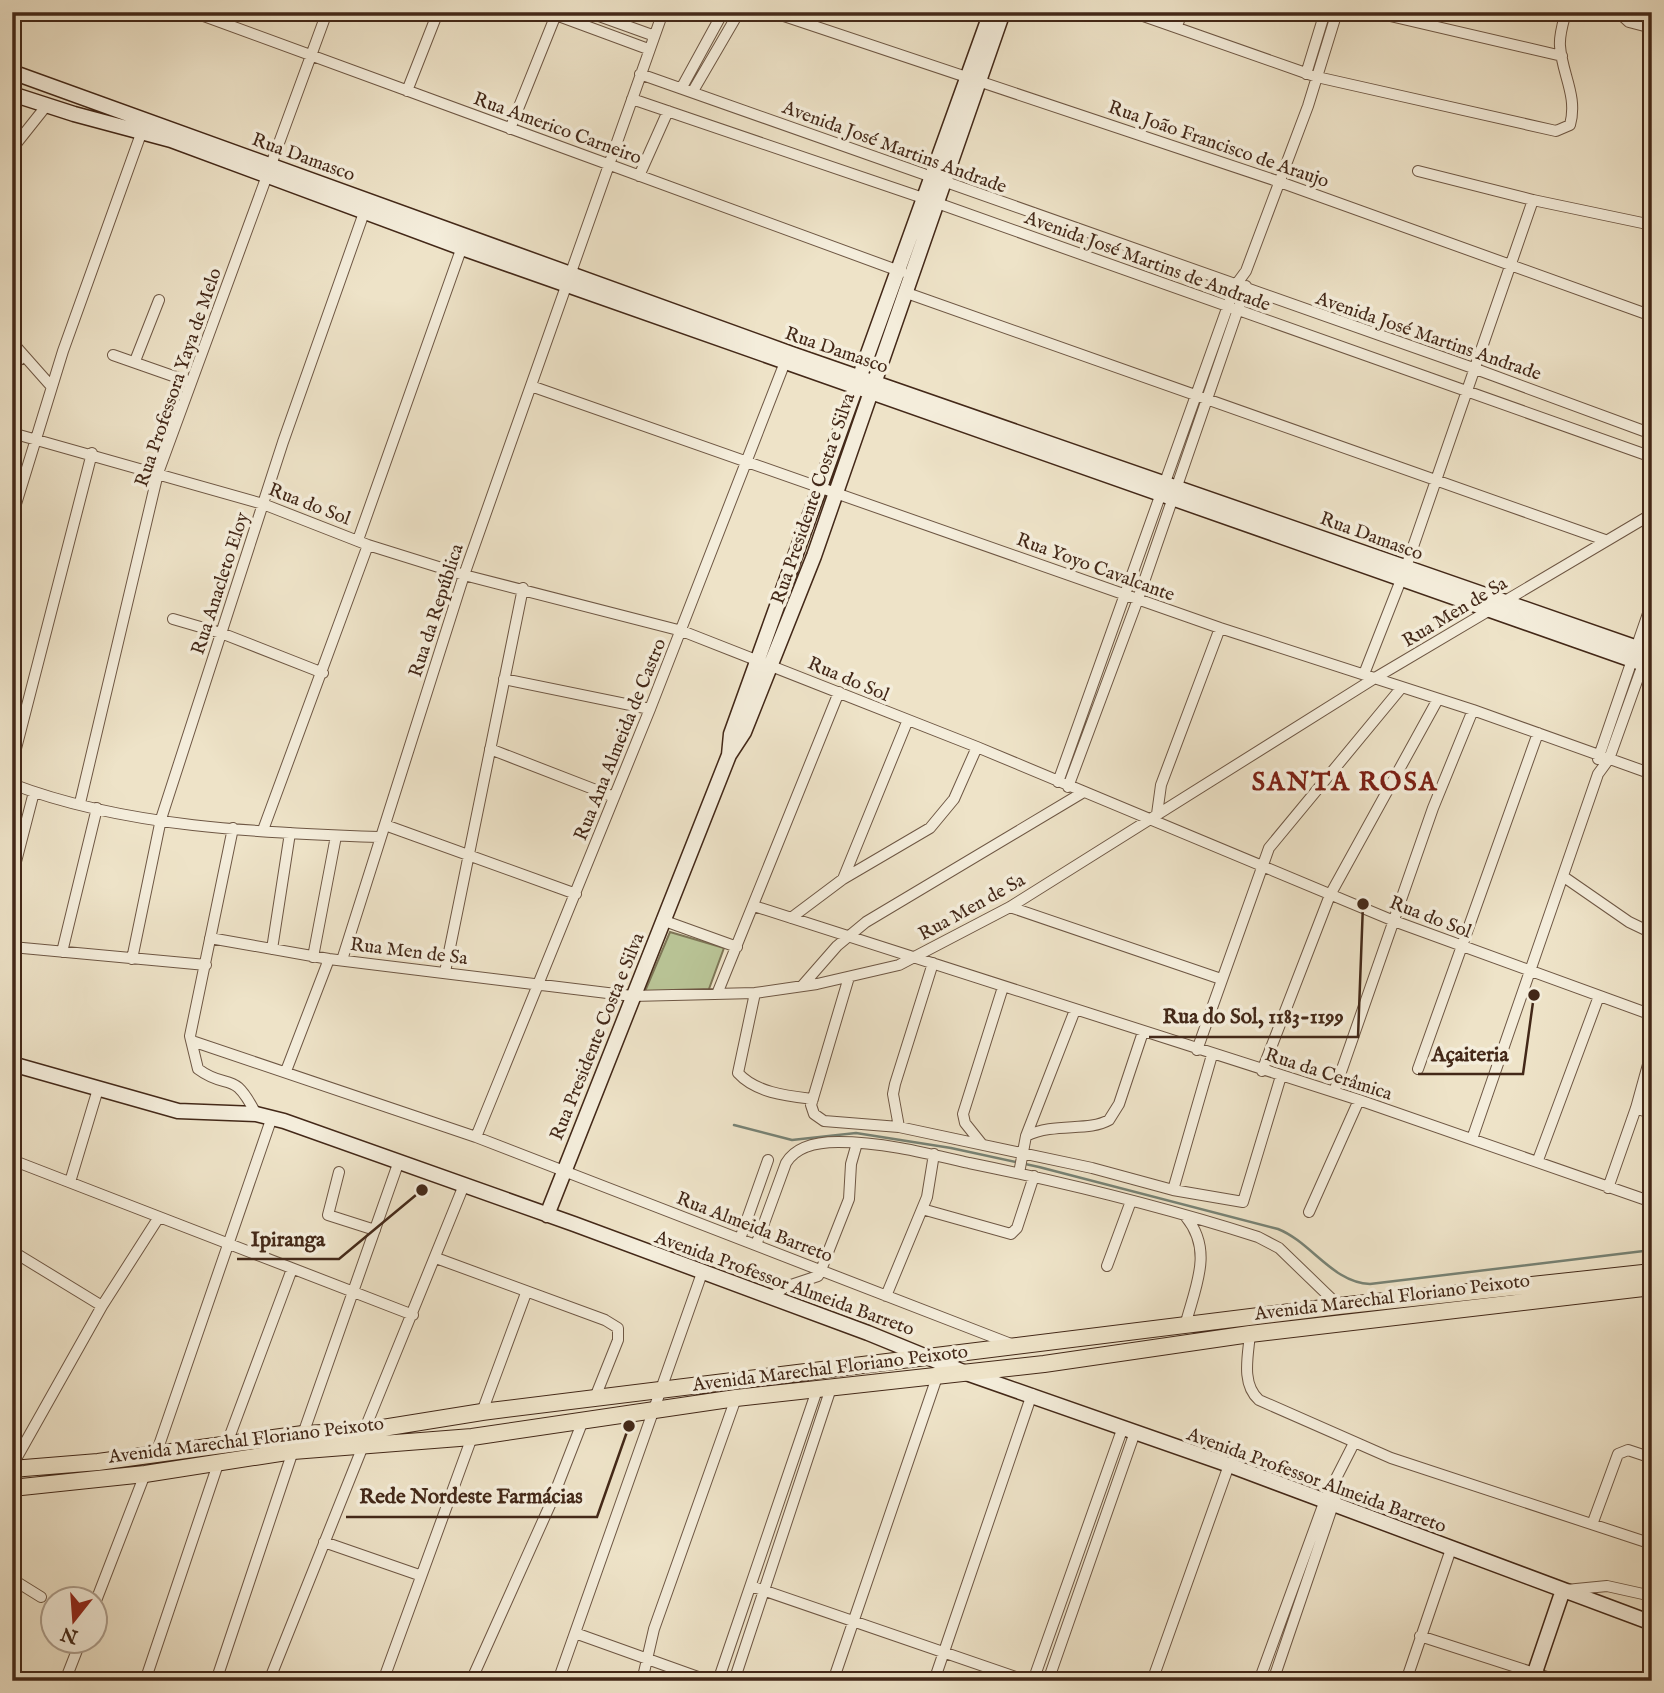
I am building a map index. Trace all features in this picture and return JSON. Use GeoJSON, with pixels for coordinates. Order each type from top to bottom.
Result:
{"type":"FeatureCollection","features":[{"type":"Feature","properties":{"kind":"main road","name":"Avenida Marechal Floriano Peixoto"},"geometry":{"type":"LineString","coordinates":[[12,1488],[218,1464],[363,1438],[482,1412],[1021,1348],[1339,1306],[1652,1272]]}},
{"type":"Feature","properties":{"kind":"main road","name":"Avenida Marechal Floriano Peixoto"},"geometry":{"type":"LineString","coordinates":[[12,1467],[98,1462],[303,1434],[363,1438],[472,1437],[582,1423],[736,1398],[937,1377],[1250,1334],[1652,1287]]}},
{"type":"Feature","properties":{"kind":"street","name":"Rua Americo Carneiro"},"geometry":{"type":"LineString","coordinates":[[193,12],[208,15],[904,273]]}},
{"type":"Feature","properties":{"kind":"street","name":"Rua Professora Yaya de Melo"},"geometry":{"type":"LineString","coordinates":[[80,803],[158,473],[327,12]]}},
{"type":"Feature","properties":{"kind":"street"},"geometry":{"type":"LineString","coordinates":[[407,91],[438,12]]}},
{"type":"Feature","properties":{"kind":"street"},"geometry":{"type":"LineString","coordinates":[[588,12],[652,35]]}},
{"type":"Feature","properties":{"kind":"street","name":"Rua da República"},"geometry":{"type":"LineString","coordinates":[[342,960],[464,575],[632,99],[652,35],[663,12]]}},
{"type":"Feature","properties":{"kind":"street"},"geometry":{"type":"LineString","coordinates":[[682,87],[723,12]]}},
{"type":"Feature","properties":{"kind":"street"},"geometry":{"type":"LineString","coordinates":[[693,91],[739,12]]}},
{"type":"Feature","properties":{"kind":"street","name":"Rua João Francisco de Araujo"},"geometry":{"type":"LineString","coordinates":[[772,12],[1277,181],[1652,316]]}},
{"type":"Feature","properties":{"kind":"street","name":"Rua Presidente Costa e Silva"},"geometry":{"type":"LineString","coordinates":[[975,79],[990,12]]}},
{"type":"Feature","properties":{"kind":"street","name":"Rua Presidente Costa e Silva"},"geometry":{"type":"LineString","coordinates":[[765,663],[836,492],[865,385],[937,180],[1003,12]]}},
{"type":"Feature","properties":{"kind":"street"},"geometry":{"type":"LineString","coordinates":[[1132,12],[1310,75],[1556,131],[1570,125],[1573,101],[1560,40],[1566,12]]}},
{"type":"Feature","properties":{"kind":"street"},"geometry":{"type":"LineString","coordinates":[[1177,26],[1182,12]]}},
{"type":"Feature","properties":{"kind":"street"},"geometry":{"type":"LineString","coordinates":[[1063,784],[1125,595],[1208,398],[1233,309],[1235,286],[1245,271],[1277,181],[1308,106],[1310,75],[1325,12]]}},
{"type":"Feature","properties":{"kind":"street"},"geometry":{"type":"LineString","coordinates":[[1310,75],[1337,12]]}},
{"type":"Feature","properties":{"kind":"street"},"geometry":{"type":"LineString","coordinates":[[1373,12],[1562,56]]}},
{"type":"Feature","properties":{"kind":"street"},"geometry":{"type":"LineString","coordinates":[[1618,12],[1629,22],[1652,28]]}},
{"type":"Feature","properties":{"kind":"street"},"geometry":{"type":"LineString","coordinates":[[510,129],[557,14],[648,49]]}},
{"type":"Feature","properties":{"kind":"street","name":"Rua Damasco"},"geometry":{"type":"LineString","coordinates":[[12,72],[270,171],[865,385],[1497,606],[1645,654]]}},
{"type":"Feature","properties":{"kind":"street","name":"Avenida José Martins Andrade"},"geometry":{"type":"LineString","coordinates":[[640,74],[1473,368],[1652,434]]}},
{"type":"Feature","properties":{"kind":"street","name":"Rua Damasco"},"geometry":{"type":"LineString","coordinates":[[12,94],[270,171]]}},
{"type":"Feature","properties":{"kind":"street","name":"Avenida José Martins de Andrade"},"geometry":{"type":"LineString","coordinates":[[632,99],[930,200],[1652,457]]}},
{"type":"Feature","properties":{"kind":"street"},"geometry":{"type":"LineString","coordinates":[[12,149],[47,105]]}},
{"type":"Feature","properties":{"kind":"street"},"geometry":{"type":"LineString","coordinates":[[639,176],[668,111]]}},
{"type":"Feature","properties":{"kind":"street"},"geometry":{"type":"LineString","coordinates":[[12,517],[51,386],[142,131]]}},
{"type":"Feature","properties":{"kind":"street"},"geometry":{"type":"LineString","coordinates":[[1418,171],[1533,200],[1652,225]]}},
{"type":"Feature","properties":{"kind":"street"},"geometry":{"type":"LineString","coordinates":[[1364,674],[1404,573],[1533,200]]}},
{"type":"Feature","properties":{"kind":"street","name":"Rua Anacleto Eloy"},"geometry":{"type":"LineString","coordinates":[[132,959],[161,819],[263,504],[366,206]]}},
{"type":"Feature","properties":{"kind":"street"},"geometry":{"type":"LineString","coordinates":[[264,830],[323,673],[363,542],[464,242]]}},
{"type":"Feature","properties":{"kind":"street"},"geometry":{"type":"LineString","coordinates":[[1063,784],[1138,599],[1196,394],[1233,309],[1246,290],[1245,271]]}},
{"type":"Feature","properties":{"kind":"street","name":"Rua Presidente Costa e Silva"},"geometry":{"type":"LineString","coordinates":[[547,1215],[662,920],[729,755],[737,746],[821,487],[904,292],[904,273]]}},
{"type":"Feature","properties":{"kind":"street"},"geometry":{"type":"LineString","coordinates":[[904,292],[1605,540]]}},
{"type":"Feature","properties":{"kind":"street"},"geometry":{"type":"LineString","coordinates":[[135,361],[159,300]]}},
{"type":"Feature","properties":{"kind":"street"},"geometry":{"type":"LineString","coordinates":[[12,342],[51,386]]}},
{"type":"Feature","properties":{"kind":"street"},"geometry":{"type":"LineString","coordinates":[[113,355],[190,382]]}},
{"type":"Feature","properties":{"kind":"street"},"geometry":{"type":"LineString","coordinates":[[12,366],[24,356]]}},
{"type":"Feature","properties":{"kind":"street","name":"Rua Ana Almeida de Castro"},"geometry":{"type":"LineString","coordinates":[[476,1137],[682,631],[787,357]]}},
{"type":"Feature","properties":{"kind":"street","name":"Rua Yoyo Cavalcante"},"geometry":{"type":"LineString","coordinates":[[531,386],[1220,628],[1474,710],[1652,774]]}},
{"type":"Feature","properties":{"kind":"street","name":"Rua do Sol"},"geometry":{"type":"LineString","coordinates":[[12,433],[92,453],[263,504],[363,542],[464,575],[682,631],[839,692],[907,722],[977,747],[1394,921],[1651,1013]]}},
{"type":"Feature","properties":{"kind":"street"},"geometry":{"type":"LineString","coordinates":[[12,764],[92,453]]}},
{"type":"Feature","properties":{"kind":"street","name":"Rua Men de Sa"},"geometry":{"type":"LineString","coordinates":[[210,938],[313,957],[539,982],[632,996],[755,993],[849,977],[899,965],[1010,907],[1375,678],[1652,514]]}},
{"type":"Feature","properties":{"kind":"street"},"geometry":{"type":"LineString","coordinates":[[445,972],[523,588]]}},
{"type":"Feature","properties":{"kind":"street"},"geometry":{"type":"LineString","coordinates":[[1472,1139],[1598,774],[1609,759],[1645,654],[1652,603]]}},
{"type":"Feature","properties":{"kind":"street"},"geometry":{"type":"LineString","coordinates":[[173,619],[221,633],[323,673]]}},
{"type":"Feature","properties":{"kind":"street"},"geometry":{"type":"LineString","coordinates":[[1157,814],[1161,785],[1220,628]]}},
{"type":"Feature","properties":{"kind":"street"},"geometry":{"type":"LineString","coordinates":[[1598,774],[1598,755],[1645,654]]}},
{"type":"Feature","properties":{"kind":"street"},"geometry":{"type":"LineString","coordinates":[[504,679],[650,709]]}},
{"type":"Feature","properties":{"kind":"street"},"geometry":{"type":"LineString","coordinates":[[1197,1050],[1260,866],[1278,835],[1402,687]]}},
{"type":"Feature","properties":{"kind":"street"},"geometry":{"type":"LineString","coordinates":[[717,994],[839,692]]}},
{"type":"Feature","properties":{"kind":"street"},"geometry":{"type":"LineString","coordinates":[[1262,1070],[1330,894],[1438,699]]}},
{"type":"Feature","properties":{"kind":"street"},"geometry":{"type":"LineString","coordinates":[[1334,1092],[1433,808],[1474,710]]}},
{"type":"Feature","properties":{"kind":"street"},"geometry":{"type":"LineString","coordinates":[[843,879],[907,722]]}},
{"type":"Feature","properties":{"kind":"street"},"geometry":{"type":"LineString","coordinates":[[1418,1069],[1538,733]]}},
{"type":"Feature","properties":{"kind":"street"},"geometry":{"type":"LineString","coordinates":[[791,918],[843,879],[908,843],[944,815],[977,747]]}},
{"type":"Feature","properties":{"kind":"street"},"geometry":{"type":"LineString","coordinates":[[490,749],[614,797]]}},
{"type":"Feature","properties":{"kind":"street"},"geometry":{"type":"LineString","coordinates":[[12,784],[97,808],[161,819],[289,833],[379,838]]}},
{"type":"Feature","properties":{"kind":"street"},"geometry":{"type":"LineString","coordinates":[[12,877],[34,792]]}},
{"type":"Feature","properties":{"kind":"street"},"geometry":{"type":"LineString","coordinates":[[802,986],[848,935],[1082,793]]}},
{"type":"Feature","properties":{"kind":"street"},"geometry":{"type":"LineString","coordinates":[[62,952],[97,808]]}},
{"type":"Feature","properties":{"kind":"street"},"geometry":{"type":"LineString","coordinates":[[385,825],[576,894]]}},
{"type":"Feature","properties":{"kind":"street"},"geometry":{"type":"LineString","coordinates":[[233,828],[206,965],[190,1030],[198,1069],[237,1084],[243,1089],[256,1114]]}},
{"type":"Feature","properties":{"kind":"street"},"geometry":{"type":"LineString","coordinates":[[272,949],[289,833]]}},
{"type":"Feature","properties":{"kind":"street"},"geometry":{"type":"LineString","coordinates":[[313,957],[336,836]]}},
{"type":"Feature","properties":{"kind":"street"},"geometry":{"type":"LineString","coordinates":[[1564,877],[1629,922],[1652,933]]}},
{"type":"Feature","properties":{"kind":"street","name":"Rua da Cerâmica"},"geometry":{"type":"LineString","coordinates":[[754,906],[1359,1100],[1538,1160],[1652,1202]]}},
{"type":"Feature","properties":{"kind":"street"},"geometry":{"type":"LineString","coordinates":[[1010,907],[1222,979]]}},
{"type":"Feature","properties":{"kind":"street"},"geometry":{"type":"LineString","coordinates":[[662,920],[737,947]]}},
{"type":"Feature","properties":{"kind":"street"},"geometry":{"type":"LineString","coordinates":[[12,947],[206,965]]}},
{"type":"Feature","properties":{"kind":"street"},"geometry":{"type":"LineString","coordinates":[[286,1071],[329,959]]}},
{"type":"Feature","properties":{"kind":"street"},"geometry":{"type":"LineString","coordinates":[[899,1127],[893,1094],[895,1084],[933,963]]}},
{"type":"Feature","properties":{"kind":"street"},"geometry":{"type":"LineString","coordinates":[[849,977],[812,1104],[818,1118],[832,1123],[899,1127],[981,1143],[1022,1163],[1034,1176],[1258,1237],[1279,1248],[1339,1306]]}},
{"type":"Feature","properties":{"kind":"street"},"geometry":{"type":"LineString","coordinates":[[981,1143],[965,1123],[963,1114],[1003,987]]}},
{"type":"Feature","properties":{"kind":"street"},"geometry":{"type":"LineString","coordinates":[[755,993],[738,1073],[777,1093],[812,1104]]}},
{"type":"Feature","properties":{"kind":"street"},"geometry":{"type":"LineString","coordinates":[[1538,1160],[1599,996]]}},
{"type":"Feature","properties":{"kind":"street"},"geometry":{"type":"LineString","coordinates":[[1022,1163],[1026,1136],[1075,1010]]}},
{"type":"Feature","properties":{"kind":"street"},"geometry":{"type":"LineString","coordinates":[[1026,1136],[1055,1126],[1103,1124],[1109,1121],[1119,1104],[1143,1032]]}},
{"type":"Feature","properties":{"kind":"street","name":"Rua Almeida Barreto"},"geometry":{"type":"LineString","coordinates":[[192,1041],[476,1137],[1021,1348]]}},
{"type":"Feature","properties":{"kind":"street"},"geometry":{"type":"LineString","coordinates":[[1608,1188],[1636,1108],[1652,1050]]}},
{"type":"Feature","properties":{"kind":"street"},"geometry":{"type":"LineString","coordinates":[[1173,1190],[1212,1055]]}},
{"type":"Feature","properties":{"kind":"street","name":"Avenida Professor Almeida Barreto"},"geometry":{"type":"LineString","coordinates":[[12,1064],[177,1111],[272,1117],[547,1215],[931,1357],[967,1373],[1230,1465],[1652,1623]]}},
{"type":"Feature","properties":{"kind":"street"},"geometry":{"type":"LineString","coordinates":[[756,1245],[786,1163],[797,1151],[817,1144],[857,1143],[1022,1163],[1242,1202],[1281,1076]]}},
{"type":"Feature","properties":{"kind":"street"},"geometry":{"type":"LineString","coordinates":[[70,1182],[98,1089]]}},
{"type":"Feature","properties":{"kind":"street"},"geometry":{"type":"LineString","coordinates":[[1309,1212],[1359,1100]]}},
{"type":"Feature","properties":{"kind":"street"},"geometry":{"type":"LineString","coordinates":[[1636,1108],[1652,1114]]}},
{"type":"Feature","properties":{"kind":"street"},"geometry":{"type":"LineString","coordinates":[[156,1454],[272,1117]]}},
{"type":"Feature","properties":{"kind":"street"},"geometry":{"type":"LineString","coordinates":[[770,1298],[785,1287],[818,1276],[849,1199],[851,1164],[857,1143]]}},
{"type":"Feature","properties":{"kind":"street"},"geometry":{"type":"LineString","coordinates":[[886,1296],[922,1209],[930,1185],[934,1154]]}},
{"type":"Feature","properties":{"kind":"street"},"geometry":{"type":"LineString","coordinates":[[12,1160],[413,1315]]}},
{"type":"Feature","properties":{"kind":"street"},"geometry":{"type":"LineString","coordinates":[[740,1239],[768,1160]]}},
{"type":"Feature","properties":{"kind":"street"},"geometry":{"type":"LineString","coordinates":[[303,1434],[398,1161]]}},
{"type":"Feature","properties":{"kind":"street"},"geometry":{"type":"LineString","coordinates":[[339,1172],[328,1215],[375,1230]]}},
{"type":"Feature","properties":{"kind":"street"},"geometry":{"type":"LineString","coordinates":[[922,1209],[1007,1234],[1017,1228],[1034,1176]]}},
{"type":"Feature","properties":{"kind":"street"},"geometry":{"type":"LineString","coordinates":[[269,1681],[464,1185]]}},
{"type":"Feature","properties":{"kind":"street"},"geometry":{"type":"LineString","coordinates":[[1107,1266],[1131,1201]]}},
{"type":"Feature","properties":{"kind":"street"},"geometry":{"type":"LineString","coordinates":[[1185,1326],[1202,1252],[1198,1234],[1186,1216]]}},
{"type":"Feature","properties":{"kind":"street"},"geometry":{"type":"LineString","coordinates":[[12,1467],[102,1306],[159,1217]]}},
{"type":"Feature","properties":{"kind":"street"},"geometry":{"type":"LineString","coordinates":[[13,1254],[102,1306]]}},
{"type":"Feature","properties":{"kind":"street"},"geometry":{"type":"LineString","coordinates":[[436,1258],[605,1320],[618,1328],[618,1339],[594,1400]]}},
{"type":"Feature","properties":{"kind":"street"},"geometry":{"type":"LineString","coordinates":[[226,1446],[292,1269]]}},
{"type":"Feature","properties":{"kind":"street"},"geometry":{"type":"LineString","coordinates":[[558,1681],[702,1273]]}},
{"type":"Feature","properties":{"kind":"street"},"geometry":{"type":"LineString","coordinates":[[482,1412],[526,1293]]}},
{"type":"Feature","properties":{"kind":"street"},"geometry":{"type":"LineString","coordinates":[[1250,1334],[1247,1380],[1252,1395],[1278,1410],[1354,1443],[1652,1544]]}},
{"type":"Feature","properties":{"kind":"street"},"geometry":{"type":"LineString","coordinates":[[833,1681],[937,1377]]}},
{"type":"Feature","properties":{"kind":"street"},"geometry":{"type":"LineString","coordinates":[[718,1681],[824,1389]]}},
{"type":"Feature","properties":{"kind":"street"},"geometry":{"type":"LineString","coordinates":[[734,1681],[764,1591],[824,1389]]}},
{"type":"Feature","properties":{"kind":"street"},"geometry":{"type":"LineString","coordinates":[[934,1681],[1032,1394]]}},
{"type":"Feature","properties":{"kind":"street"},"geometry":{"type":"LineString","coordinates":[[642,1681],[646,1659],[736,1398]]}},
{"type":"Feature","properties":{"kind":"street"},"geometry":{"type":"LineString","coordinates":[[471,1681],[550,1505],[582,1423]]}},
{"type":"Feature","properties":{"kind":"street"},"geometry":{"type":"LineString","coordinates":[[1033,1681],[1129,1430]]}},
{"type":"Feature","properties":{"kind":"street"},"geometry":{"type":"LineString","coordinates":[[1048,1681],[1129,1430]]}},
{"type":"Feature","properties":{"kind":"street"},"geometry":{"type":"LineString","coordinates":[[383,1681],[419,1575],[472,1437]]}},
{"type":"Feature","properties":{"kind":"street"},"geometry":{"type":"LineString","coordinates":[[1273,1681],[1336,1483],[1354,1443]]}},
{"type":"Feature","properties":{"kind":"street"},"geometry":{"type":"LineString","coordinates":[[1593,1522],[1618,1454],[1628,1450],[1652,1458]]}},
{"type":"Feature","properties":{"kind":"street"},"geometry":{"type":"LineString","coordinates":[[216,1681],[293,1451]]}},
{"type":"Feature","properties":{"kind":"street"},"geometry":{"type":"LineString","coordinates":[[145,1681],[218,1464]]}},
{"type":"Feature","properties":{"kind":"street"},"geometry":{"type":"LineString","coordinates":[[1152,1681],[1230,1465]]}},
{"type":"Feature","properties":{"kind":"street"},"geometry":{"type":"LineString","coordinates":[[102,1584],[145,1474]]}},
{"type":"Feature","properties":{"kind":"street"},"geometry":{"type":"LineString","coordinates":[[1259,1681],[1330,1502]]}},
{"type":"Feature","properties":{"kind":"street"},"geometry":{"type":"LineString","coordinates":[[324,1542],[419,1575]]}},
{"type":"Feature","properties":{"kind":"street"},"geometry":{"type":"LineString","coordinates":[[1406,1681],[1451,1549]]}},
{"type":"Feature","properties":{"kind":"street"},"geometry":{"type":"LineString","coordinates":[[12,1579],[38,1595]]}},
{"type":"Feature","properties":{"kind":"street"},"geometry":{"type":"LineString","coordinates":[[751,1586],[1027,1681]]}},
{"type":"Feature","properties":{"kind":"street"},"geometry":{"type":"LineString","coordinates":[[1534,1677],[1563,1590],[1607,1586],[1652,1596]]}},
{"type":"Feature","properties":{"kind":"street"},"geometry":{"type":"LineString","coordinates":[[575,1633],[709,1681]]}},
{"type":"Feature","properties":{"kind":"street"},"geometry":{"type":"LineString","coordinates":[[1420,1636],[1534,1677],[1559,1681]]}},
{"type":"Feature","properties":{"kind":"street"},"geometry":{"type":"LineString","coordinates":[[65,1681],[76,1654]]}},
{"type":"Feature","properties":{"kind":"green space"},"geometry":{"type":"Polygon","coordinates":[[[670,932],[724,948],[706,997],[643,996],[670,932]]]}},
{"type":"Feature","properties":{"kind":"waterway"},"geometry":{"type":"LineString","coordinates":[[734,1125],[792,1140],[856,1133],[951,1148],[1039,1167],[1278,1229],[1301,1243],[1333,1270],[1357,1282],[1370,1284],[1652,1250]]}},
{"type":"Feature","properties":{"kind":"place","name":"Rua do Sol, 1183-1199"},"geometry":{"type":"Point","coordinates":[1363,904]}},
{"type":"Feature","properties":{"kind":"place","name":"Açaiteria"},"geometry":{"type":"Point","coordinates":[1534,995]}},
{"type":"Feature","properties":{"kind":"place","name":"Ipiranga"},"geometry":{"type":"Point","coordinates":[422,1190]}},
{"type":"Feature","properties":{"kind":"place","name":"Rede Nordeste Farmácias"},"geometry":{"type":"Point","coordinates":[629,1426]}},
{"type":"Feature","properties":{"kind":"district","name":"SANTA ROSA"},"geometry":{"type":"Point","coordinates":[1345,781]}}]}
